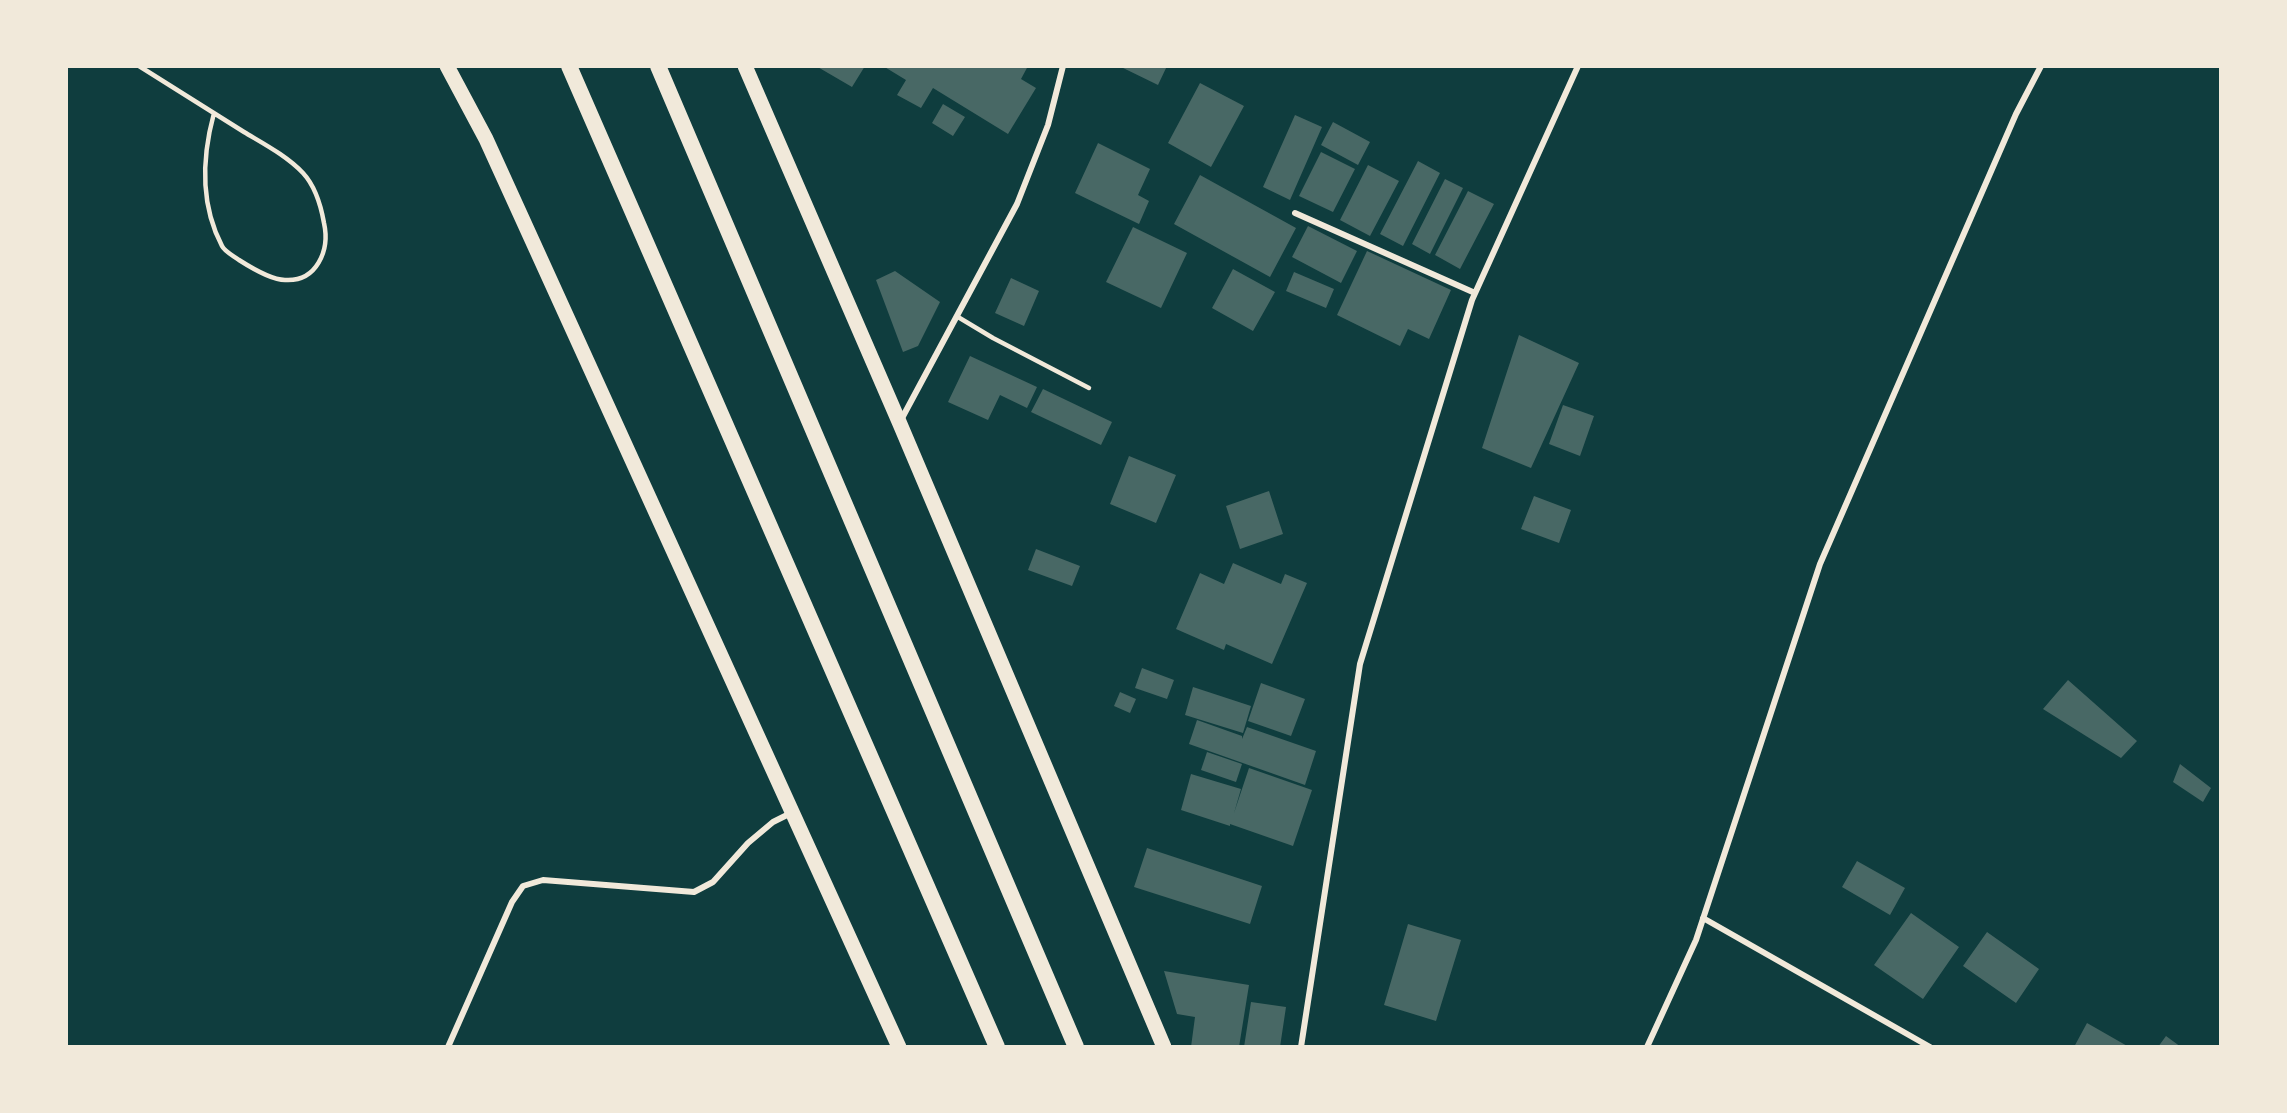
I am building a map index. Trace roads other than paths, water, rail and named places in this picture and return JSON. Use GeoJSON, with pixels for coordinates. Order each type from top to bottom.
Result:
{"type":"FeatureCollection","features":[{"type":"Feature","properties":{"kind":"highway"},"geometry":{"type":"LineString","coordinates":[[568,66],[997,1047]]}},
{"type":"Feature","properties":{"kind":"highway"},"geometry":{"type":"LineString","coordinates":[[658,66],[1076,1047]]}},
{"type":"Feature","properties":{"kind":"main road"},"geometry":{"type":"LineString","coordinates":[[447,66],[486,140],[794,812],[899,1047]]}},
{"type":"Feature","properties":{"kind":"main road"},"geometry":{"type":"LineString","coordinates":[[745,66],[900,424],[1164,1047]]}},
{"type":"Feature","properties":{"kind":"street"},"geometry":{"type":"LineString","coordinates":[[900,424],[1017,204],[1048,125],[1063,66]]}},
{"type":"Feature","properties":{"kind":"street"},"geometry":{"type":"LineString","coordinates":[[1301,1047],[1360,664],[1475,293],[1578,66]]}},
{"type":"Feature","properties":{"kind":"street"},"geometry":{"type":"LineString","coordinates":[[1647,1047],[1696,940],[1820,564],[2016,114],[2041,66]]}},
{"type":"Feature","properties":{"kind":"street"},"geometry":{"type":"LineString","coordinates":[[1295,213],[1475,293]]}},
{"type":"Feature","properties":{"kind":"street"},"geometry":{"type":"LineString","coordinates":[[448,1047],[512,902],[523,886],[543,880],[694,892],[713,882],[748,843],[773,822],[794,812]]}},
{"type":"Feature","properties":{"kind":"street"},"geometry":{"type":"LineString","coordinates":[[1703,918],[1930,1047]]}},
{"type":"Feature","properties":{"kind":"lane"},"geometry":{"type":"LineString","coordinates":[[139,66],[214,113],[288,160],[305,175],[321,205],[327,234],[322,261],[306,276],[284,280],[252,268],[223,248],[208,209],[204,172],[207,141],[214,113]]}},
{"type":"Feature","properties":{"kind":"lane"},"geometry":{"type":"LineString","coordinates":[[957,317],[1089,388]]}}]}
